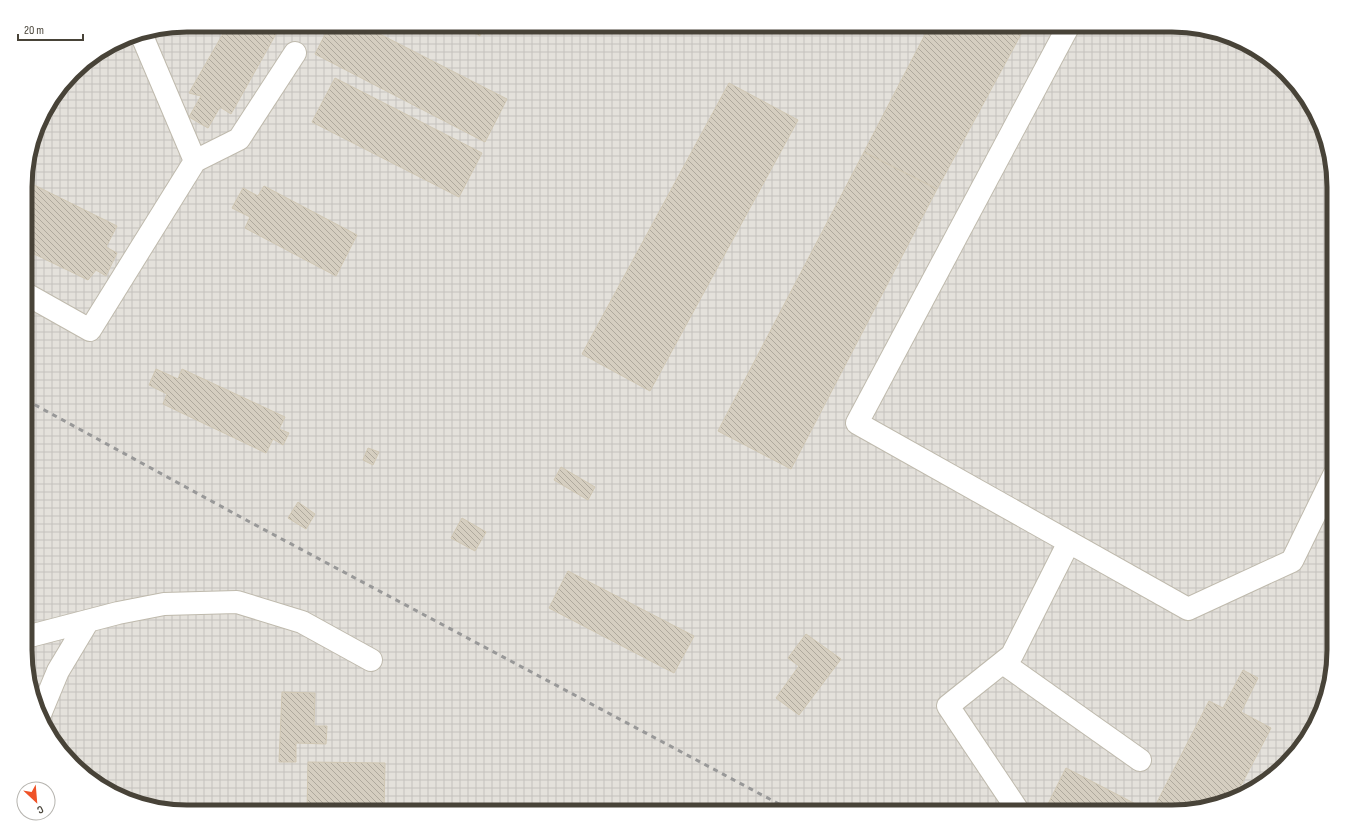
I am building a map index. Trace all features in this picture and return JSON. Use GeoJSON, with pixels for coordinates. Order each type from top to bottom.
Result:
{"type":"FeatureCollection","features":[{"type":"Feature","properties":{"kind":"lane"},"geometry":{"type":"LineString","coordinates":[[1064,32],[857,423],[1188,609],[1292,561],[1327,489]]}},
{"type":"Feature","properties":{"kind":"lane"},"geometry":{"type":"LineString","coordinates":[[143,38],[195,161]]}},
{"type":"Feature","properties":{"kind":"lane"},"geometry":{"type":"LineString","coordinates":[[32,297],[90,330],[195,161],[239,139],[295,53]]}},
{"type":"Feature","properties":{"kind":"lane"},"geometry":{"type":"LineString","coordinates":[[1014,805],[948,706],[1012,656],[1069,542]]}},
{"type":"Feature","properties":{"kind":"lane"},"geometry":{"type":"LineString","coordinates":[[32,635],[164,604],[236,602],[302,622],[371,660]]}},
{"type":"Feature","properties":{"kind":"lane"},"geometry":{"type":"LineString","coordinates":[[43,708],[58,671],[88,621]]}},
{"type":"Feature","properties":{"kind":"lane"},"geometry":{"type":"LineString","coordinates":[[1003,663],[1140,760]]}},
{"type":"Feature","properties":{"kind":"shaded area"},"geometry":{"type":"Polygon","coordinates":[[[176,32],[1183,32],[1222,40],[1250,53],[1267,64],[1282,77],[1301,101],[1311,118],[1319,137],[1327,176],[1327,661],[1319,700],[1306,728],[1295,745],[1282,760],[1258,779],[1241,789],[1222,797],[1183,805],[176,805],[137,797],[109,784],[85,767],[64,745],[44,710],[37,690],[33,671],[32,176],[37,147],[48,118],[64,92],[77,77],[92,64],[118,48],[147,37],[176,32]]]}},
{"type":"Feature","properties":{"kind":"building"},"geometry":{"type":"Polygon","coordinates":[[[224,32],[277,32],[231,114],[220,107],[208,128],[189,117],[201,96],[189,93],[224,32]]]}},
{"type":"Feature","properties":{"kind":"building"},"geometry":{"type":"Polygon","coordinates":[[[326,32],[376,32],[507,99],[485,142],[315,54],[326,32]]]}},
{"type":"Feature","properties":{"kind":"building"},"geometry":{"type":"Polygon","coordinates":[[[473,32],[482,32],[480,36],[473,32]]]}},
{"type":"Feature","properties":{"kind":"building"},"geometry":{"type":"Polygon","coordinates":[[[926,32],[1022,32],[937,189],[864,152],[926,32]]]}},
{"type":"Feature","properties":{"kind":"building"},"geometry":{"type":"Polygon","coordinates":[[[335,78],[482,153],[459,197],[312,122],[335,78]]]}},
{"type":"Feature","properties":{"kind":"building"},"geometry":{"type":"Polygon","coordinates":[[[729,83],[798,120],[650,391],[582,354],[729,83]]]}},
{"type":"Feature","properties":{"kind":"building"},"geometry":{"type":"Polygon","coordinates":[[[864,152],[937,189],[791,469],[718,431],[864,152]]]}},
{"type":"Feature","properties":{"kind":"building"},"geometry":{"type":"Polygon","coordinates":[[[32,184],[117,226],[106,247],[117,253],[106,276],[96,270],[88,280],[32,253],[32,184]]]}},
{"type":"Feature","properties":{"kind":"building"},"geometry":{"type":"Polygon","coordinates":[[[264,186],[357,235],[336,276],[245,228],[250,217],[232,208],[243,188],[258,196],[264,186]]]}},
{"type":"Feature","properties":{"kind":"building"},"geometry":{"type":"Polygon","coordinates":[[[156,369],[178,379],[182,369],[285,417],[279,429],[289,433],[283,445],[273,439],[266,453],[163,404],[167,394],[149,385],[156,369]]]}},
{"type":"Feature","properties":{"kind":"building"},"geometry":{"type":"Polygon","coordinates":[[[368,448],[379,452],[373,465],[363,460],[368,448]]]}},
{"type":"Feature","properties":{"kind":"building"},"geometry":{"type":"Polygon","coordinates":[[[561,467],[595,487],[588,500],[554,480],[561,467]]]}},
{"type":"Feature","properties":{"kind":"building"},"geometry":{"type":"Polygon","coordinates":[[[298,502],[315,514],[306,529],[288,518],[298,502]]]}},
{"type":"Feature","properties":{"kind":"building"},"geometry":{"type":"Polygon","coordinates":[[[462,518],[486,532],[475,551],[451,538],[462,518]]]}},
{"type":"Feature","properties":{"kind":"building"},"geometry":{"type":"Polygon","coordinates":[[[568,571],[694,636],[674,673],[549,608],[568,571]]]}},
{"type":"Feature","properties":{"kind":"building"},"geometry":{"type":"Polygon","coordinates":[[[806,634],[841,659],[799,715],[776,698],[799,666],[788,658],[806,634]]]}},
{"type":"Feature","properties":{"kind":"building"},"geometry":{"type":"Polygon","coordinates":[[[1243,670],[1258,678],[1241,712],[1271,728],[1239,790],[1222,797],[1193,804],[1156,805],[1209,701],[1223,708],[1243,670]]]}},
{"type":"Feature","properties":{"kind":"building"},"geometry":{"type":"Polygon","coordinates":[[[282,692],[315,693],[314,726],[327,726],[326,744],[296,743],[296,762],[279,762],[282,692]]]}},
{"type":"Feature","properties":{"kind":"building"},"geometry":{"type":"Polygon","coordinates":[[[308,762],[385,763],[384,805],[307,805],[308,762]]]}},
{"type":"Feature","properties":{"kind":"building"},"geometry":{"type":"Polygon","coordinates":[[[1066,768],[1137,805],[1048,805],[1066,768]]]}},
{"type":"Feature","properties":{"kind":"railway"},"geometry":{"type":"LineString","coordinates":[[32,403],[248,521],[781,805]]}}]}
